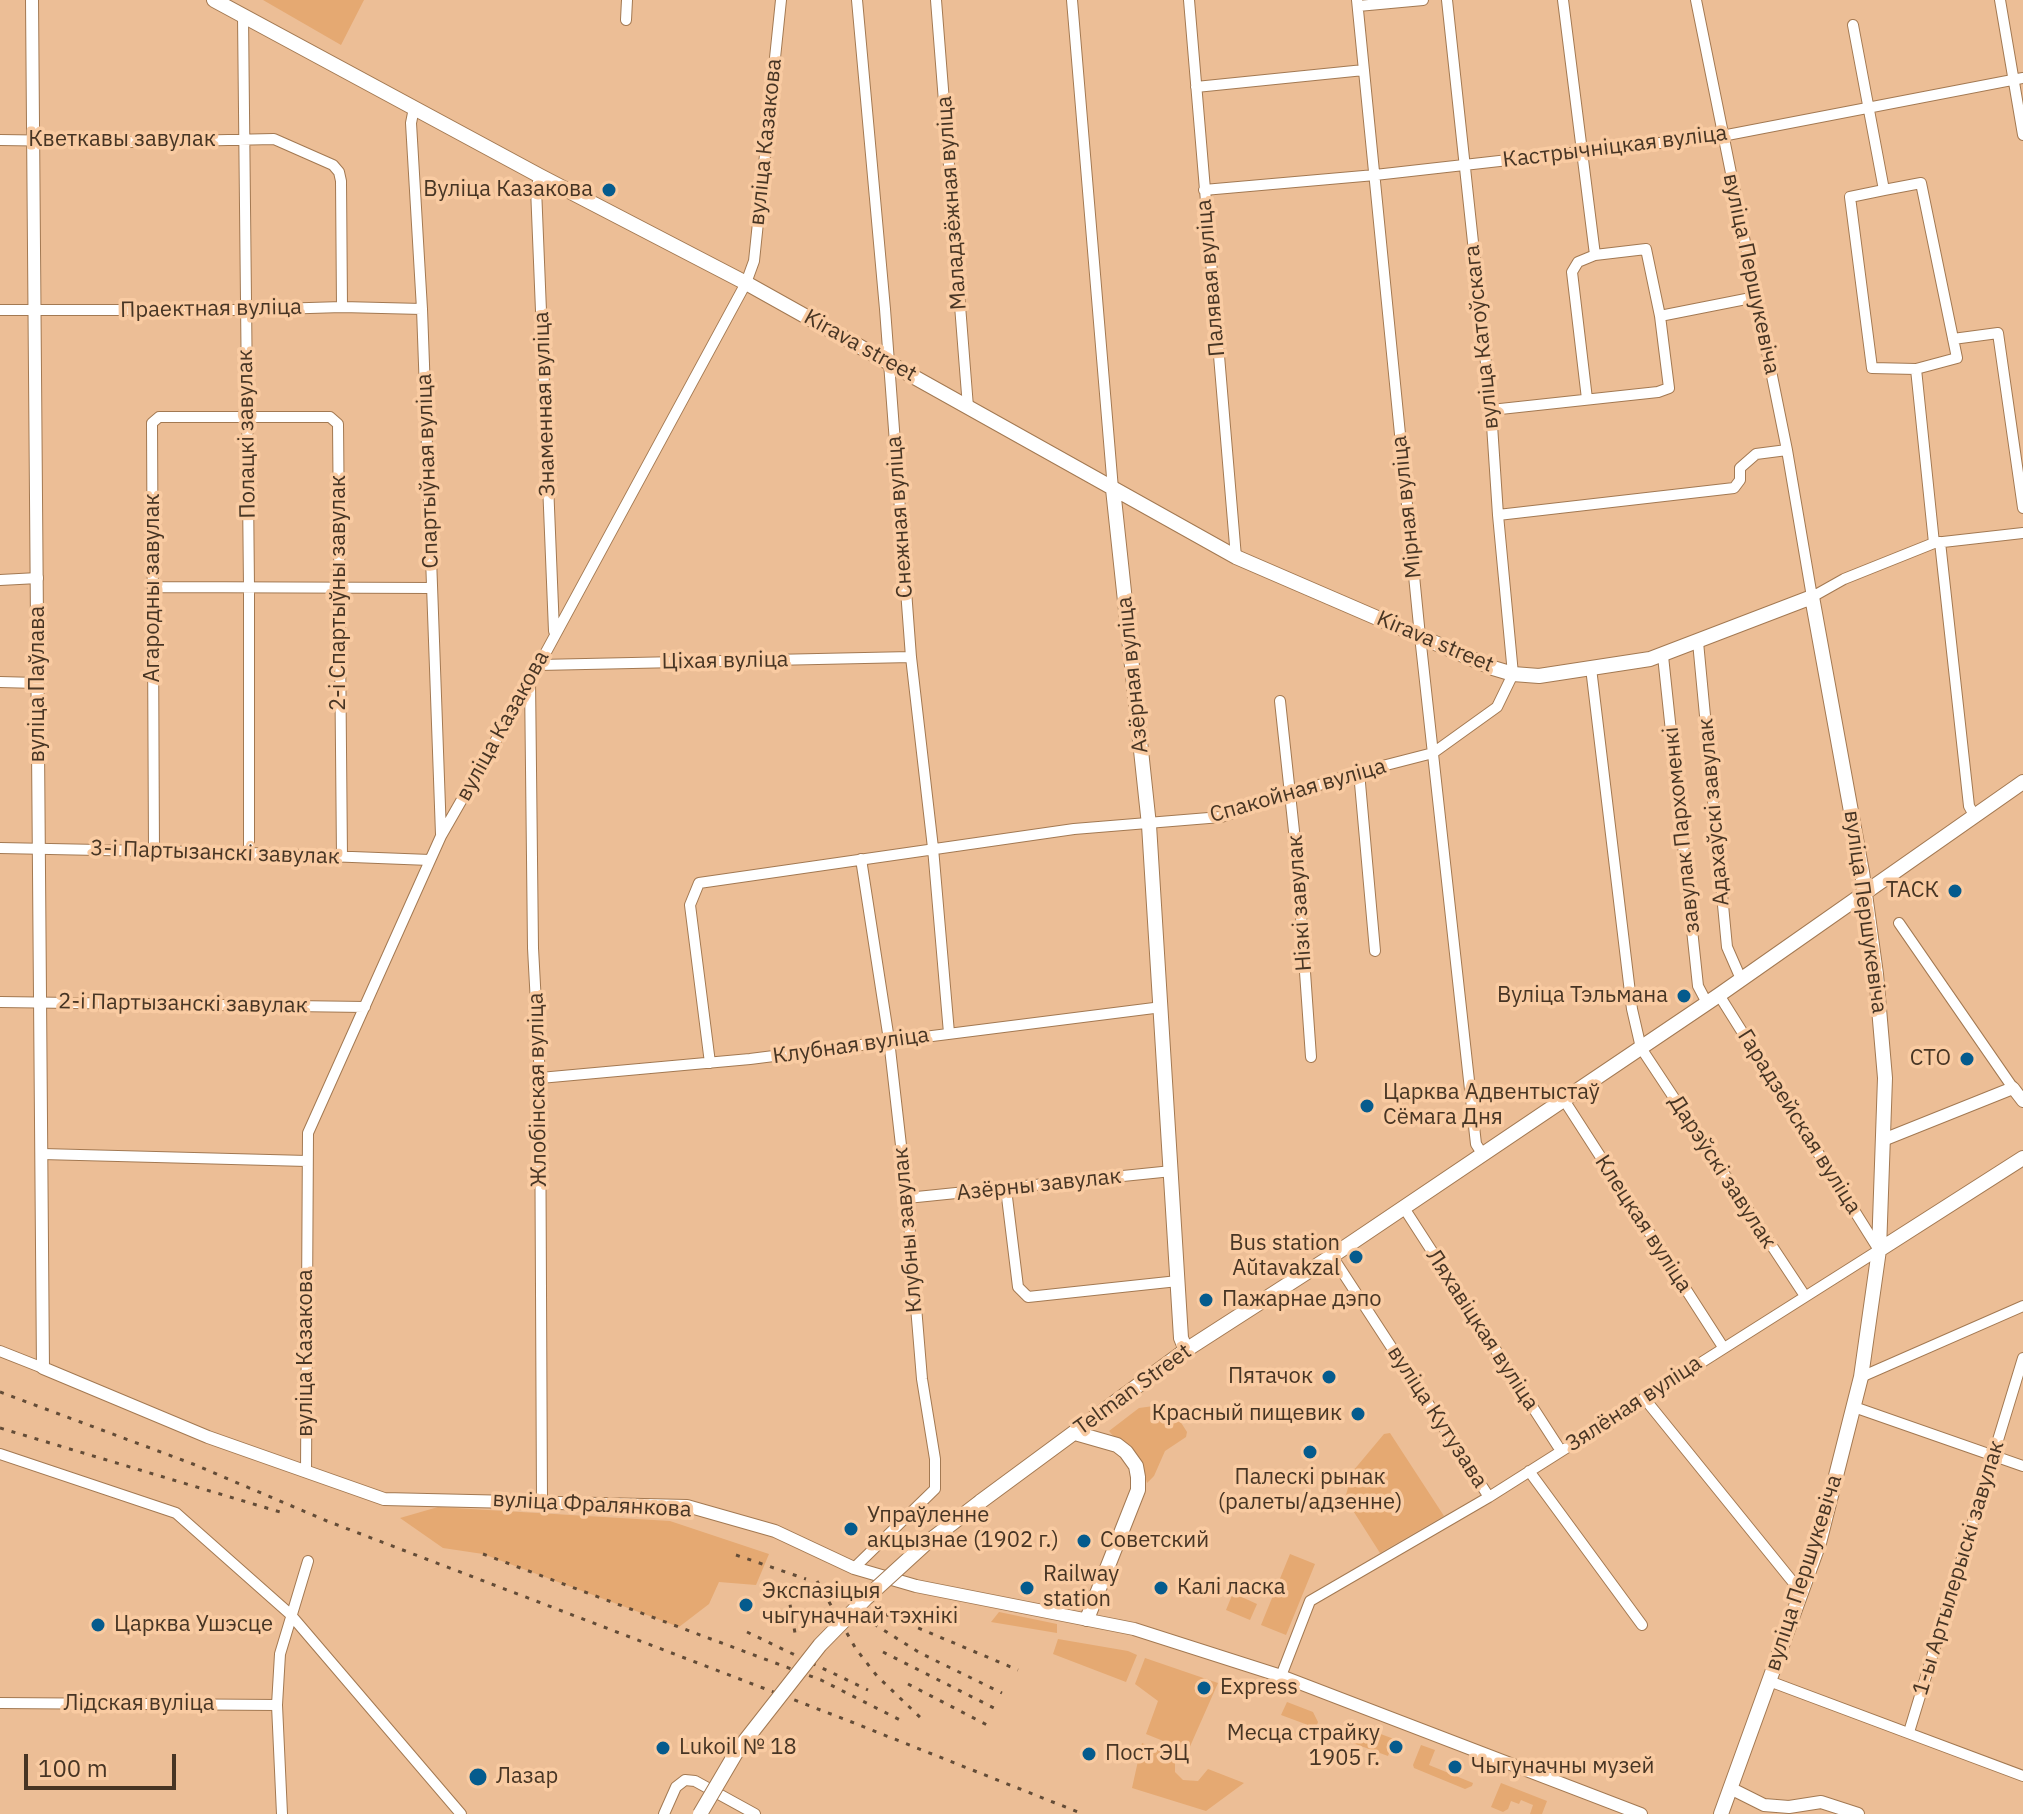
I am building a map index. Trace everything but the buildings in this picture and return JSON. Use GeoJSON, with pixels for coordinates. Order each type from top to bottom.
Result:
{"type":"FeatureCollection","features":[{"type":"Feature","properties":{"kind":"main road","name":"Kirava street"},"geometry":{"type":"LineString","coordinates":[[214,0],[746,283],[1236,557],[1513,674]]}},
{"type":"Feature","properties":{"kind":"main road","name":"Азёрная вуліца"},"geometry":{"type":"LineString","coordinates":[[1113,489],[1149,825],[1181,1338],[1186,1350]]}},
{"type":"Feature","properties":{"kind":"main road"},"geometry":{"type":"LineString","coordinates":[[1513,674],[1539,676],[1663,656],[1812,597]]}},
{"type":"Feature","properties":{"kind":"main road","name":"вуліца Першукевіча"},"geometry":{"type":"LineString","coordinates":[[1721,1814],[1819,1543],[1861,1377],[1879,1250],[1885,1078],[1876,974],[1812,597]]}},
{"type":"Feature","properties":{"kind":"main road"},"geometry":{"type":"LineString","coordinates":[[1641,1048],[2023,782]]}},
{"type":"Feature","properties":{"kind":"main road","name":"Telman Street"},"geometry":{"type":"LineString","coordinates":[[700,1814],[737,1751],[820,1645],[924,1545],[1186,1350],[1332,1256],[1641,1048]]}},
{"type":"Feature","properties":{"kind":"main road","name":"Зялёная вуліца"},"geometry":{"type":"LineString","coordinates":[[1879,1250],[2023,1158]]}},
{"type":"Feature","properties":{"kind":"main road"},"geometry":{"type":"LineString","coordinates":[[1072,1435],[1117,1445],[1136,1466],[1138,1477],[1138,1490],[1087,1619]]}},
{"type":"Feature","properties":{"kind":"street","name":"вуліца Паўлава"},"geometry":{"type":"LineString","coordinates":[[32,0],[43,1368]]}},
{"type":"Feature","properties":{"kind":"street"},"geometry":{"type":"LineString","coordinates":[[626,20],[627,0]]}},
{"type":"Feature","properties":{"kind":"street","name":"вуліца Казакова"},"geometry":{"type":"LineString","coordinates":[[306,1472],[307,1161],[311,1123],[441,836],[539,665],[746,283],[754,261],[781,0]]}},
{"type":"Feature","properties":{"kind":"street","name":"Снежная вуліца"},"geometry":{"type":"LineString","coordinates":[[857,0],[911,657],[933,848],[949,1033]]}},
{"type":"Feature","properties":{"kind":"street","name":"Маладзёжная вуліца"},"geometry":{"type":"LineString","coordinates":[[936,0],[968,407]]}},
{"type":"Feature","properties":{"kind":"street","name":"Азёрная вуліца"},"geometry":{"type":"LineString","coordinates":[[1072,0],[1113,489]]}},
{"type":"Feature","properties":{"kind":"street","name":"Палявая вуліца"},"geometry":{"type":"LineString","coordinates":[[1189,0],[1236,557]]}},
{"type":"Feature","properties":{"kind":"street"},"geometry":{"type":"LineString","coordinates":[[1357,3],[1423,0]]}},
{"type":"Feature","properties":{"kind":"street","name":"вуліца Катоўскага"},"geometry":{"type":"LineString","coordinates":[[1447,0],[1491,410],[1513,674]]}},
{"type":"Feature","properties":{"kind":"street"},"geometry":{"type":"LineString","coordinates":[[1563,0],[1595,255]]}},
{"type":"Feature","properties":{"kind":"street","name":"вуліца Першукевіча"},"geometry":{"type":"LineString","coordinates":[[1696,0],[1787,450],[1812,597]]}},
{"type":"Feature","properties":{"kind":"street"},"geometry":{"type":"LineString","coordinates":[[2000,0],[2018,79],[2023,135]]}},
{"type":"Feature","properties":{"kind":"street","name":"Мірная вуліца"},"geometry":{"type":"LineString","coordinates":[[1357,3],[1420,636],[1476,1144],[1483,1155]]}},
{"type":"Feature","properties":{"kind":"street","name":"Полацкі завулак"},"geometry":{"type":"LineString","coordinates":[[243,16],[249,853]]}},
{"type":"Feature","properties":{"kind":"street"},"geometry":{"type":"LineString","coordinates":[[1853,25],[1884,190]]}},
{"type":"Feature","properties":{"kind":"street"},"geometry":{"type":"LineString","coordinates":[[1196,87],[1364,70]]}},
{"type":"Feature","properties":{"kind":"street","name":"Кастрычніцкая вуліца"},"geometry":{"type":"LineString","coordinates":[[1204,190],[1375,175],[1722,136],[2018,79]]}},
{"type":"Feature","properties":{"kind":"street","name":"Спартыўная вуліца"},"geometry":{"type":"LineString","coordinates":[[414,108],[411,123],[422,309],[441,836]]}},
{"type":"Feature","properties":{"kind":"street","name":"Кветкавы завулак"},"geometry":{"type":"LineString","coordinates":[[0,140],[281,141],[333,165],[339,172],[342,307]]}},
{"type":"Feature","properties":{"kind":"street","name":"Знаменная вуліца"},"geometry":{"type":"LineString","coordinates":[[540,176],[536,188],[554,633]]}},
{"type":"Feature","properties":{"kind":"street"},"geometry":{"type":"LineString","coordinates":[[1921,183],[1953,339],[1957,358],[1916,369],[1872,368],[1850,197],[1921,183]]}},
{"type":"Feature","properties":{"kind":"street"},"geometry":{"type":"LineString","coordinates":[[1491,410],[1658,392],[1669,388],[1660,316],[1646,249],[1595,255],[1578,262],[1572,272],[1587,399]]}},
{"type":"Feature","properties":{"kind":"street"},"geometry":{"type":"LineString","coordinates":[[1660,316],[1756,297]]}},
{"type":"Feature","properties":{"kind":"street","name":"Праектная вуліца"},"geometry":{"type":"LineString","coordinates":[[0,310],[422,309]]}},
{"type":"Feature","properties":{"kind":"street"},"geometry":{"type":"LineString","coordinates":[[1953,339],[1998,333],[2023,508]]}},
{"type":"Feature","properties":{"kind":"street"},"geometry":{"type":"LineString","coordinates":[[1916,369],[1969,806],[1975,817]]}},
{"type":"Feature","properties":{"kind":"street","name":"Агародны завулак"},"geometry":{"type":"LineString","coordinates":[[154,851],[152,423],[159,417],[247,417]]}},
{"type":"Feature","properties":{"kind":"street","name":"2-і Спартыўны завулак"},"geometry":{"type":"LineString","coordinates":[[247,417],[330,417],[338,424],[337,587],[342,857]]}},
{"type":"Feature","properties":{"kind":"street"},"geometry":{"type":"LineString","coordinates":[[1498,515],[1734,488],[1740,480],[1740,468],[1756,454],[1787,450]]}},
{"type":"Feature","properties":{"kind":"street"},"geometry":{"type":"LineString","coordinates":[[1812,597],[1844,579],[1937,542],[2023,533]]}},
{"type":"Feature","properties":{"kind":"street"},"geometry":{"type":"LineString","coordinates":[[0,580],[38,578]]}},
{"type":"Feature","properties":{"kind":"street"},"geometry":{"type":"LineString","coordinates":[[154,587],[432,588]]}},
{"type":"Feature","properties":{"kind":"street","name":"Адахаўскі завулак"},"geometry":{"type":"LineString","coordinates":[[1698,642],[1727,947],[1741,979]]}},
{"type":"Feature","properties":{"kind":"street","name":"завулак Пархоменкі"},"geometry":{"type":"LineString","coordinates":[[1663,656],[1698,986],[1713,999]]}},
{"type":"Feature","properties":{"kind":"street","name":"Ціхая вуліца"},"geometry":{"type":"LineString","coordinates":[[539,665],[911,657]]}},
{"type":"Feature","properties":{"kind":"street"},"geometry":{"type":"LineString","coordinates":[[1591,668],[1632,1009],[1641,1048]]}},
{"type":"Feature","properties":{"kind":"street","name":"Спакойная вуліца"},"geometry":{"type":"LineString","coordinates":[[710,1063],[690,905],[699,883],[1074,829],[1221,817],[1359,772],[1433,753],[1497,707],[1513,674]]}},
{"type":"Feature","properties":{"kind":"street","name":"Жлобінская вуліца"},"geometry":{"type":"LineString","coordinates":[[530,679],[533,948],[540,1078],[542,1501]]}},
{"type":"Feature","properties":{"kind":"street"},"geometry":{"type":"LineString","coordinates":[[0,682],[37,683]]}},
{"type":"Feature","properties":{"kind":"street","name":"Нізкі завулак"},"geometry":{"type":"LineString","coordinates":[[1280,701],[1291,793],[1311,1057]]}},
{"type":"Feature","properties":{"kind":"street"},"geometry":{"type":"LineString","coordinates":[[1359,772],[1375,951]]}},
{"type":"Feature","properties":{"kind":"street","name":"3-і Партызанскі завулак"},"geometry":{"type":"LineString","coordinates":[[0,848],[430,860]]}},
{"type":"Feature","properties":{"kind":"street","name":"Клубны завулак"},"geometry":{"type":"LineString","coordinates":[[854,1568],[935,1489],[935,1459],[922,1379],[907,1198],[889,1040],[861,859]]}},
{"type":"Feature","properties":{"kind":"street"},"geometry":{"type":"LineString","coordinates":[[1899,923],[2023,1101]]}},
{"type":"Feature","properties":{"kind":"street","name":"Гарадзейская вуліца"},"geometry":{"type":"LineString","coordinates":[[1713,999],[1879,1250]]}},
{"type":"Feature","properties":{"kind":"street","name":"2-і Партызанскі завулак"},"geometry":{"type":"LineString","coordinates":[[0,1002],[365,1007]]}},
{"type":"Feature","properties":{"kind":"street","name":"Клубная вуліца"},"geometry":{"type":"LineString","coordinates":[[540,1078],[710,1063],[1162,1007]]}},
{"type":"Feature","properties":{"kind":"street","name":"Дарэўскі завулак"},"geometry":{"type":"LineString","coordinates":[[1641,1048],[1805,1296]]}},
{"type":"Feature","properties":{"kind":"street"},"geometry":{"type":"LineString","coordinates":[[1883,1140],[2013,1088]]}},
{"type":"Feature","properties":{"kind":"street","name":"Клецкая вуліца"},"geometry":{"type":"LineString","coordinates":[[1564,1100],[1723,1347]]}},
{"type":"Feature","properties":{"kind":"street"},"geometry":{"type":"LineString","coordinates":[[42,1154],[307,1161]]}},
{"type":"Feature","properties":{"kind":"street","name":"Азёрны завулак"},"geometry":{"type":"LineString","coordinates":[[907,1198],[1172,1171]]}},
{"type":"Feature","properties":{"kind":"street"},"geometry":{"type":"LineString","coordinates":[[1006,1189],[1018,1287],[1028,1297],[1178,1281]]}},
{"type":"Feature","properties":{"kind":"street","name":"Ляхавіцкая вуліца"},"geometry":{"type":"LineString","coordinates":[[1404,1208],[1561,1451]]}},
{"type":"Feature","properties":{"kind":"street","name":"Зялёная вуліца"},"geometry":{"type":"LineString","coordinates":[[1281,1676],[1310,1601],[1489,1497],[1879,1250]]}},
{"type":"Feature","properties":{"kind":"street","name":"вуліца Кутузава"},"geometry":{"type":"LineString","coordinates":[[1332,1256],[1489,1497]]}},
{"type":"Feature","properties":{"kind":"street"},"geometry":{"type":"LineString","coordinates":[[1861,1377],[2023,1306]]}},
{"type":"Feature","properties":{"kind":"street","name":"вуліца Фралянкова"},"geometry":{"type":"LineString","coordinates":[[0,1351],[208,1437],[384,1499],[687,1506],[775,1531],[854,1568],[916,1586],[1134,1629],[1281,1676],[1641,1814]]}},
{"type":"Feature","properties":{"kind":"street","name":"1-ы Артылерыскі завулак"},"geometry":{"type":"LineString","coordinates":[[1909,1732],[2023,1358]]}},
{"type":"Feature","properties":{"kind":"street"},"geometry":{"type":"LineString","coordinates":[[1644,1398],[1801,1592]]}},
{"type":"Feature","properties":{"kind":"street"},"geometry":{"type":"LineString","coordinates":[[1854,1407],[2023,1466]]}},
{"type":"Feature","properties":{"kind":"street"},"geometry":{"type":"LineString","coordinates":[[0,1454],[176,1513],[290,1614],[461,1814]]}},
{"type":"Feature","properties":{"kind":"street"},"geometry":{"type":"LineString","coordinates":[[1529,1471],[1642,1625]]}},
{"type":"Feature","properties":{"kind":"street"},"geometry":{"type":"LineString","coordinates":[[282,1814],[277,1705],[280,1654],[308,1561]]}},
{"type":"Feature","properties":{"kind":"street"},"geometry":{"type":"LineString","coordinates":[[1769,1681],[2023,1776]]}},
{"type":"Feature","properties":{"kind":"street","name":"Лідская вуліца"},"geometry":{"type":"LineString","coordinates":[[0,1703],[277,1705]]}},
{"type":"Feature","properties":{"kind":"street"},"geometry":{"type":"LineString","coordinates":[[664,1814],[676,1787],[685,1780],[695,1781],[755,1814]]}},
{"type":"Feature","properties":{"kind":"street"},"geometry":{"type":"LineString","coordinates":[[1730,1788],[1764,1805],[1789,1807],[1821,1802],[1858,1814]]}},
{"type":"Feature","properties":{"kind":"shaded area"},"geometry":{"type":"Polygon","coordinates":[[[263,0],[364,0],[341,45],[263,0]]]}},
{"type":"Feature","properties":{"kind":"shaded area"},"geometry":{"type":"Polygon","coordinates":[[[1171,1407],[1187,1432],[1186,1437],[1165,1451],[1154,1476],[1147,1483],[1144,1472],[1109,1431],[1139,1408],[1171,1407]]]}},
{"type":"Feature","properties":{"kind":"shaded area"},"geometry":{"type":"Polygon","coordinates":[[[1390,1433],[1444,1516],[1380,1553],[1345,1498],[1353,1471],[1384,1434],[1390,1433]]]}},
{"type":"Feature","properties":{"kind":"shaded area"},"geometry":{"type":"Polygon","coordinates":[[[438,1507],[670,1521],[769,1554],[756,1585],[719,1582],[709,1604],[679,1627],[483,1554],[443,1548],[400,1518],[438,1507]]]}},
{"type":"Feature","properties":{"kind":"shaded area"},"geometry":{"type":"Polygon","coordinates":[[[1290,1554],[1315,1564],[1286,1635],[1261,1625],[1290,1554]]]}},
{"type":"Feature","properties":{"kind":"shaded area"},"geometry":{"type":"Polygon","coordinates":[[[1233,1593],[1257,1604],[1250,1620],[1226,1610],[1233,1593]]]}},
{"type":"Feature","properties":{"kind":"shaded area"},"geometry":{"type":"Polygon","coordinates":[[[999,1612],[1057,1624],[1057,1633],[991,1622],[999,1612]]]}},
{"type":"Feature","properties":{"kind":"shaded area"},"geometry":{"type":"Polygon","coordinates":[[[1058,1639],[1137,1655],[1126,1682],[1053,1654],[1058,1639]]]}},
{"type":"Feature","properties":{"kind":"shaded area"},"geometry":{"type":"Polygon","coordinates":[[[1145,1658],[1218,1683],[1188,1751],[1146,1734],[1158,1701],[1135,1684],[1145,1658]]]}},
{"type":"Feature","properties":{"kind":"shaded area"},"geometry":{"type":"Polygon","coordinates":[[[1287,1702],[1313,1712],[1318,1722],[1316,1728],[1281,1715],[1287,1702]]]}},
{"type":"Feature","properties":{"kind":"shaded area"},"geometry":{"type":"Polygon","coordinates":[[[1346,1721],[1394,1739],[1388,1756],[1339,1738],[1346,1721]]]}},
{"type":"Feature","properties":{"kind":"shaded area"},"geometry":{"type":"Polygon","coordinates":[[[1142,1743],[1171,1756],[1170,1760],[1175,1762],[1175,1772],[1183,1780],[1198,1781],[1208,1769],[1244,1783],[1206,1811],[1132,1788],[1142,1743]]]}},
{"type":"Feature","properties":{"kind":"shaded area"},"geometry":{"type":"Polygon","coordinates":[[[1421,1745],[1435,1750],[1429,1765],[1473,1783],[1472,1786],[1465,1789],[1414,1768],[1421,1745]]]}},
{"type":"Feature","properties":{"kind":"shaded area"},"geometry":{"type":"Polygon","coordinates":[[[1501,1783],[1547,1801],[1542,1814],[1530,1814],[1533,1805],[1521,1800],[1519,1804],[1511,1801],[1503,1812],[1491,1807],[1501,1783]]]}},
{"type":"Feature","properties":{"kind":"railway"},"geometry":{"type":"LineString","coordinates":[[0,1392],[193,1464],[327,1521],[1083,1814]]}},
{"type":"Feature","properties":{"kind":"railway"},"geometry":{"type":"LineString","coordinates":[[0,1428],[280,1512]]}},
{"type":"Feature","properties":{"kind":"railway"},"geometry":{"type":"LineString","coordinates":[[483,1554],[821,1680],[900,1720]]}},
{"type":"Feature","properties":{"kind":"railway"},"geometry":{"type":"LineString","coordinates":[[736,1555],[806,1579]]}},
{"type":"Feature","properties":{"kind":"railway"},"geometry":{"type":"LineString","coordinates":[[817,1581],[856,1649],[877,1676],[924,1721]]}},
{"type":"Feature","properties":{"kind":"railway"},"geometry":{"type":"LineString","coordinates":[[788,1593],[795,1633]]}},
{"type":"Feature","properties":{"kind":"railway"},"geometry":{"type":"LineString","coordinates":[[885,1614],[1018,1670]]}},
{"type":"Feature","properties":{"kind":"railway"},"geometry":{"type":"LineString","coordinates":[[874,1624],[920,1653],[1002,1693]]}},
{"type":"Feature","properties":{"kind":"railway"},"geometry":{"type":"LineString","coordinates":[[747,1632],[868,1690]]}},
{"type":"Feature","properties":{"kind":"railway"},"geometry":{"type":"LineString","coordinates":[[883,1652],[996,1709]]}},
{"type":"Feature","properties":{"kind":"railway"},"geometry":{"type":"LineString","coordinates":[[908,1684],[989,1726]]}},
{"type":"Feature","properties":{"kind":"place","name":"Вуліца Казакова"},"geometry":{"type":"Point","coordinates":[609,190]}},
{"type":"Feature","properties":{"kind":"place","name":"ТАСК"},"geometry":{"type":"Point","coordinates":[1955,891]}},
{"type":"Feature","properties":{"kind":"place","name":"Вуліца Тэльмана"},"geometry":{"type":"Point","coordinates":[1684,996]}},
{"type":"Feature","properties":{"kind":"place","name":"СТО"},"geometry":{"type":"Point","coordinates":[1967,1059]}},
{"type":"Feature","properties":{"kind":"place","name":"Царква Адвентыстаў Сёмага Дня"},"geometry":{"type":"Point","coordinates":[1367,1106]}},
{"type":"Feature","properties":{"kind":"place","name":"Bus station Aŭtavakzal"},"geometry":{"type":"Point","coordinates":[1356,1257]}},
{"type":"Feature","properties":{"kind":"place","name":"Пажарнае дэпо"},"geometry":{"type":"Point","coordinates":[1206,1300]}},
{"type":"Feature","properties":{"kind":"place","name":"Пятачок"},"geometry":{"type":"Point","coordinates":[1329,1377]}},
{"type":"Feature","properties":{"kind":"place","name":"Красный пищевик"},"geometry":{"type":"Point","coordinates":[1358,1414]}},
{"type":"Feature","properties":{"kind":"place","name":"Палескі рынак (ралеты/адзенне)"},"geometry":{"type":"Point","coordinates":[1310,1452]}},
{"type":"Feature","properties":{"kind":"place","name":"Упраўленне акцызнае (1902 г.)"},"geometry":{"type":"Point","coordinates":[851,1529]}},
{"type":"Feature","properties":{"kind":"place","name":"Советский"},"geometry":{"type":"Point","coordinates":[1084,1541]}},
{"type":"Feature","properties":{"kind":"place","name":"Railway station"},"geometry":{"type":"Point","coordinates":[1027,1588]}},
{"type":"Feature","properties":{"kind":"place","name":"Калі ласка"},"geometry":{"type":"Point","coordinates":[1161,1588]}},
{"type":"Feature","properties":{"kind":"place","name":"Экспазіцыя чыгуначнай тэхнікі"},"geometry":{"type":"Point","coordinates":[746,1605]}},
{"type":"Feature","properties":{"kind":"place","name":"Царква Ушэсце"},"geometry":{"type":"Point","coordinates":[98,1625]}},
{"type":"Feature","properties":{"kind":"place","name":"Express"},"geometry":{"type":"Point","coordinates":[1204,1688]}},
{"type":"Feature","properties":{"kind":"place","name":"Месца страйку 1905 г."},"geometry":{"type":"Point","coordinates":[1396,1747]}},
{"type":"Feature","properties":{"kind":"place","name":"Lukoil № 18"},"geometry":{"type":"Point","coordinates":[663,1748]}},
{"type":"Feature","properties":{"kind":"place","name":"Пост ЭЦ"},"geometry":{"type":"Point","coordinates":[1089,1754]}},
{"type":"Feature","properties":{"kind":"place","name":"Чыгуначны музей"},"geometry":{"type":"Point","coordinates":[1455,1767]}},
{"type":"Feature","properties":{"kind":"place","name":"Лазар"},"geometry":{"type":"Point","coordinates":[478,1777]}}]}
